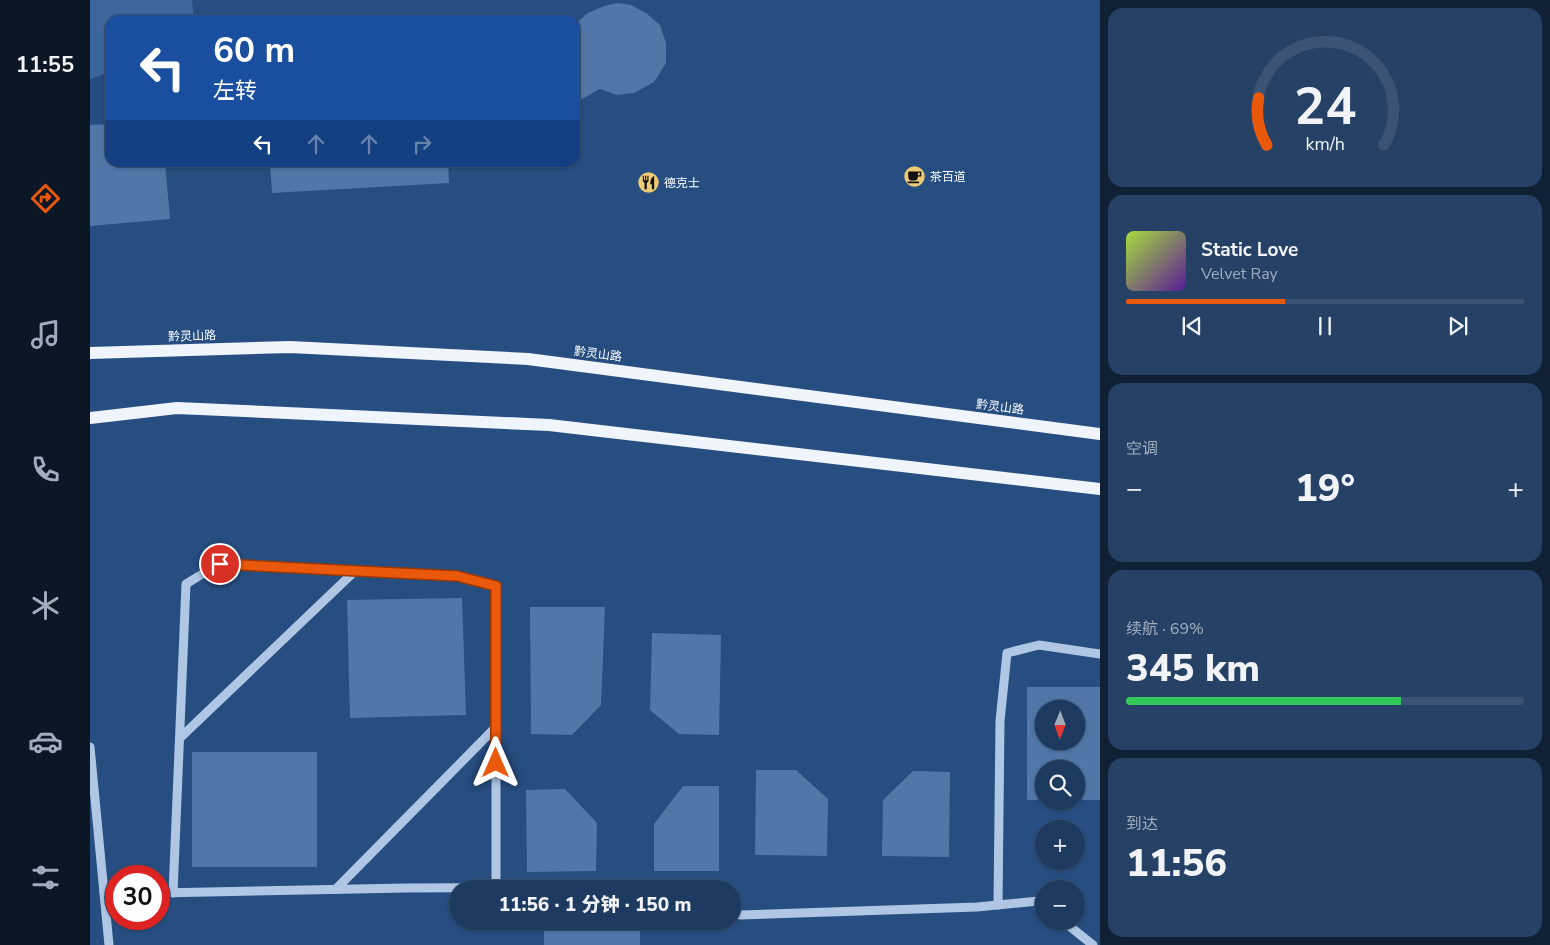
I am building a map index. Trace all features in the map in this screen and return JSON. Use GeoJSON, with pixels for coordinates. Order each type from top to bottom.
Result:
{"type":"FeatureCollection","features":[{"type":"Feature","properties":{"kind":"main road","name":"黔灵山路"},"geometry":{"type":"LineString","coordinates":[[90,353],[290,347],[528,359],[1100,434]]}},
{"type":"Feature","properties":{"kind":"main road"},"geometry":{"type":"LineString","coordinates":[[90,418],[177,408],[549,425],[1100,489]]}},
{"type":"Feature","properties":{"kind":"street"},"geometry":{"type":"LineString","coordinates":[[449,888],[173,893],[186,584],[220,564],[457,576],[496,586],[496,880]]}},
{"type":"Feature","properties":{"kind":"street"},"geometry":{"type":"LineString","coordinates":[[180,738],[355,571]]}},
{"type":"Feature","properties":{"kind":"street"},"geometry":{"type":"LineString","coordinates":[[998,905],[1000,721],[1007,653],[1039,645],[1100,654]]}},
{"type":"Feature","properties":{"kind":"street"},"geometry":{"type":"LineString","coordinates":[[336,889],[496,727]]}},
{"type":"Feature","properties":{"kind":"street"},"geometry":{"type":"LineString","coordinates":[[90,747],[109,945]]}},
{"type":"Feature","properties":{"kind":"street"},"geometry":{"type":"LineString","coordinates":[[741,915],[977,907],[1035,901]]}},
{"type":"Feature","properties":{"kind":"street"},"geometry":{"type":"LineString","coordinates":[[1074,930],[1093,945]]}},
{"type":"Feature","properties":{"kind":"shaded area"},"geometry":{"type":"Polygon","coordinates":[[[90,0],[192,0],[194,15],[105,15],[105,74],[90,79],[90,0]]]}},
{"type":"Feature","properties":{"kind":"building"},"geometry":{"type":"Polygon","coordinates":[[[618,3],[631,5],[646,13],[660,25],[666,43],[666,63],[654,82],[634,93],[617,95],[600,89],[580,100],[580,20],[588,13],[604,6],[618,3]]]}},
{"type":"Feature","properties":{"kind":"building"},"geometry":{"type":"Polygon","coordinates":[[[105,124],[105,167],[165,167],[170,219],[90,226],[90,125],[105,124]]]}},
{"type":"Feature","properties":{"kind":"building"},"geometry":{"type":"Polygon","coordinates":[[[270,167],[448,167],[449,183],[272,193],[270,167]]]}},
{"type":"Feature","properties":{"kind":"building"},"geometry":{"type":"Polygon","coordinates":[[[462,598],[466,715],[350,718],[347,600],[462,598]]]}},
{"type":"Feature","properties":{"kind":"building"},"geometry":{"type":"Polygon","coordinates":[[[530,607],[605,607],[601,705],[572,735],[531,734],[530,607]]]}},
{"type":"Feature","properties":{"kind":"building"},"geometry":{"type":"Polygon","coordinates":[[[652,633],[721,635],[719,735],[679,734],[650,710],[652,633]]]}},
{"type":"Feature","properties":{"kind":"building"},"geometry":{"type":"Polygon","coordinates":[[[1027,687],[1100,687],[1100,800],[1085,800],[1085,760],[1035,760],[1035,800],[1027,800],[1027,687]]]}},
{"type":"Feature","properties":{"kind":"building"},"geometry":{"type":"Polygon","coordinates":[[[192,752],[317,752],[317,867],[192,867],[192,752]]]}},
{"type":"Feature","properties":{"kind":"building"},"geometry":{"type":"Polygon","coordinates":[[[756,770],[796,770],[828,799],[827,856],[755,855],[756,770]]]}},
{"type":"Feature","properties":{"kind":"building"},"geometry":{"type":"Polygon","coordinates":[[[913,771],[950,772],[949,857],[882,856],[883,800],[913,771]]]}},
{"type":"Feature","properties":{"kind":"building"},"geometry":{"type":"Polygon","coordinates":[[[683,786],[719,786],[719,871],[654,871],[654,824],[683,786]]]}},
{"type":"Feature","properties":{"kind":"building"},"geometry":{"type":"Polygon","coordinates":[[[565,789],[597,823],[596,871],[527,872],[526,790],[565,789]]]}},
{"type":"Feature","properties":{"kind":"building"},"geometry":{"type":"Polygon","coordinates":[[[544,930],[640,930],[640,945],[544,945],[544,930]]]}},
{"type":"Feature","properties":{"kind":"place","name":"茶百道"},"geometry":{"type":"Point","coordinates":[914,177]}},
{"type":"Feature","properties":{"kind":"place","name":"德克士"},"geometry":{"type":"Point","coordinates":[648,183]}},
{"type":"Feature","properties":{"kind":"route"},"geometry":{"type":"LineString","coordinates":[[220,564],[457,576],[496,586],[496,763]]}}]}
